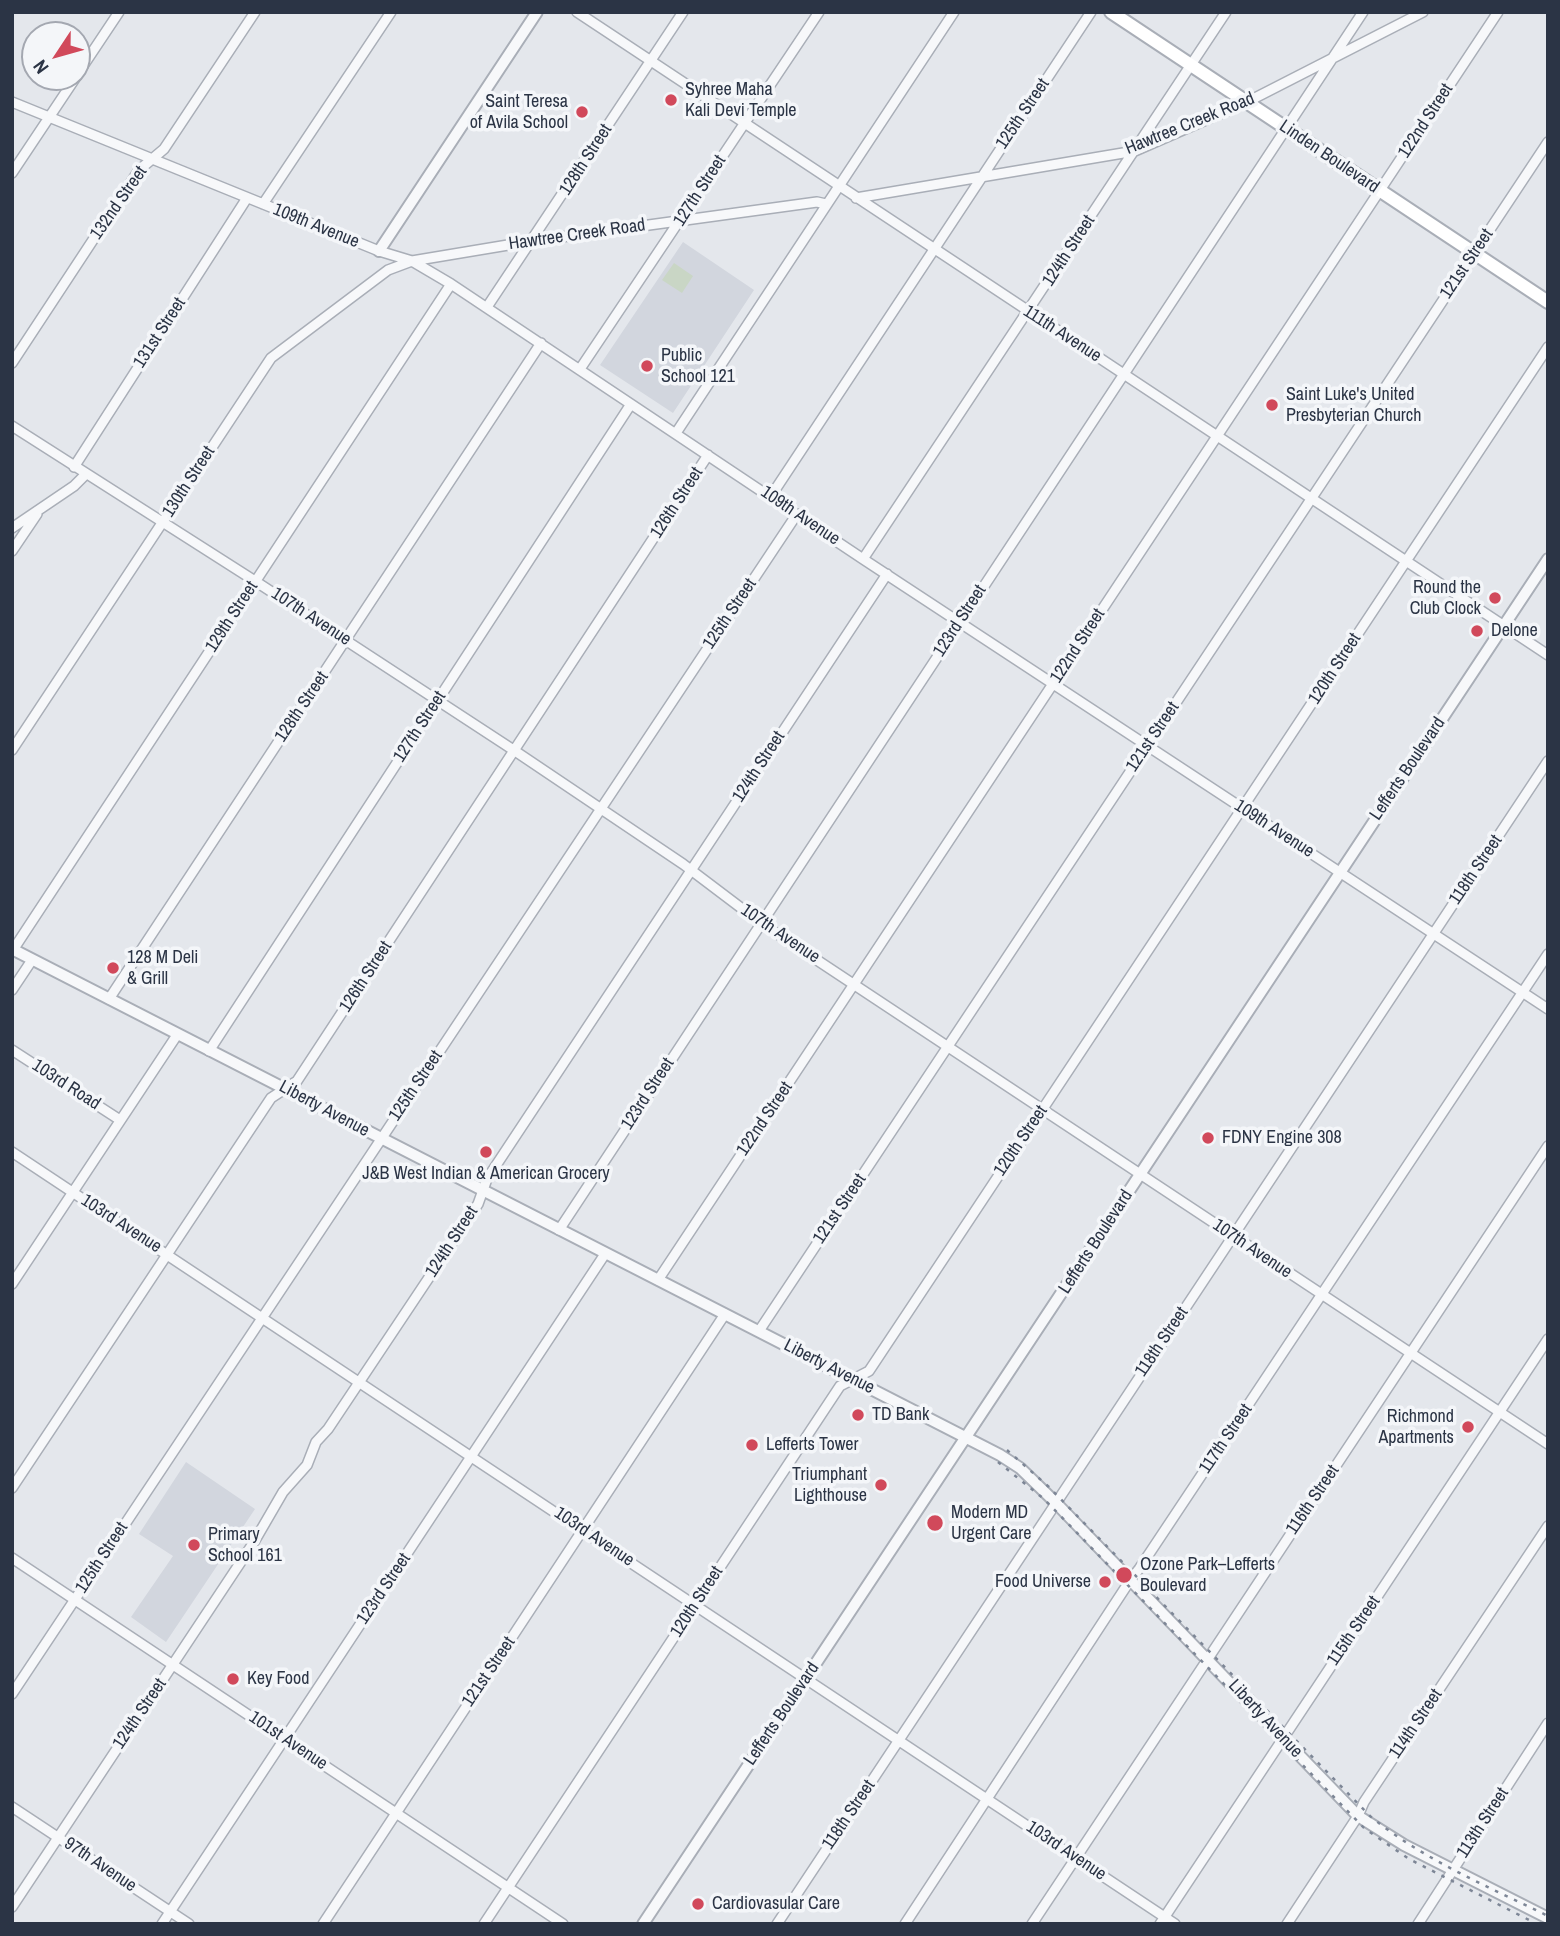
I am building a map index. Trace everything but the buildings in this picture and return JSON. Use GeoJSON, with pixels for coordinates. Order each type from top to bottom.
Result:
{"type":"FeatureCollection","features":[{"type":"Feature","properties":{"kind":"main road","name":"Linden Boulevard"},"geometry":{"type":"LineString","coordinates":[[1111,12],[1548,302]]}},
{"type":"Feature","properties":{"kind":"street"},"geometry":{"type":"LineString","coordinates":[[91,54],[119,12]]}},
{"type":"Feature","properties":{"kind":"street","name":"132nd Street"},"geometry":{"type":"LineString","coordinates":[[12,363],[139,170],[164,149],[255,12]]}},
{"type":"Feature","properties":{"kind":"street"},"geometry":{"type":"LineString","coordinates":[[263,204],[391,12]]}},
{"type":"Feature","properties":{"kind":"street"},"geometry":{"type":"LineString","coordinates":[[379,251],[537,12]]}},
{"type":"Feature","properties":{"kind":"street","name":"111th Avenue"},"geometry":{"type":"LineString","coordinates":[[577,12],[1548,655]]}},
{"type":"Feature","properties":{"kind":"street","name":"128th Street"},"geometry":{"type":"LineString","coordinates":[[486,307],[683,12]]}},
{"type":"Feature","properties":{"kind":"street","name":"127th Street"},"geometry":{"type":"LineString","coordinates":[[580,369],[819,12]]}},
{"type":"Feature","properties":{"kind":"street"},"geometry":{"type":"LineString","coordinates":[[676,433],[954,12]]}},
{"type":"Feature","properties":{"kind":"street","name":"125th Street"},"geometry":{"type":"LineString","coordinates":[[771,496],[1091,12]]}},
{"type":"Feature","properties":{"kind":"street","name":"124th Street"},"geometry":{"type":"LineString","coordinates":[[863,559],[1029,313],[1226,12]]}},
{"type":"Feature","properties":{"kind":"street","name":"123rd Street"},"geometry":{"type":"LineString","coordinates":[[559,1230],[1363,12]]}},
{"type":"Feature","properties":{"kind":"street","name":"Hawtree Creek Road"},"geometry":{"type":"LineString","coordinates":[[856,198],[1135,151],[1247,102],[1423,12]]}},
{"type":"Feature","properties":{"kind":"street","name":"122nd Street"},"geometry":{"type":"LineString","coordinates":[[658,1280],[1498,12]]}},
{"type":"Feature","properties":{"kind":"street"},"geometry":{"type":"LineString","coordinates":[[12,173],[66,91]]}},
{"type":"Feature","properties":{"kind":"street","name":"109th Avenue"},"geometry":{"type":"LineString","coordinates":[[12,102],[379,251],[412,261],[451,284],[863,559],[1548,1009]]}},
{"type":"Feature","properties":{"kind":"street","name":"121st Street"},"geometry":{"type":"LineString","coordinates":[[759,1331],[1548,142]]}},
{"type":"Feature","properties":{"kind":"street","name":"131st Street"},"geometry":{"type":"LineString","coordinates":[[74,467],[247,198]]}},
{"type":"Feature","properties":{"kind":"street","name":"Hawtree Creek Road"},"geometry":{"type":"LineString","coordinates":[[412,261],[532,241],[817,202],[826,204]]}},
{"type":"Feature","properties":{"kind":"street","name":"130th Street"},"geometry":{"type":"LineString","coordinates":[[12,750],[271,358],[388,270],[412,261]]}},
{"type":"Feature","properties":{"kind":"street","name":"129th Street"},"geometry":{"type":"LineString","coordinates":[[13,950],[451,284]]}},
{"type":"Feature","properties":{"kind":"street","name":"128th Street"},"geometry":{"type":"LineString","coordinates":[[109,999],[541,343]]}},
{"type":"Feature","properties":{"kind":"street","name":"120th Street"},"geometry":{"type":"LineString","coordinates":[[484,1924],[840,1386],[869,1371],[1548,347]]}},
{"type":"Feature","properties":{"kind":"street","name":"127th Street"},"geometry":{"type":"LineString","coordinates":[[209,1051],[631,404]]}},
{"type":"Feature","properties":{"kind":"street","name":"107th Avenue"},"geometry":{"type":"LineString","coordinates":[[12,426],[256,581],[515,751],[691,870],[761,923],[1548,1444]]}},
{"type":"Feature","properties":{"kind":"street","name":"126th Street"},"geometry":{"type":"LineString","coordinates":[[12,1488],[271,1098],[297,1081],[708,455]]}},
{"type":"Feature","properties":{"kind":"street"},"geometry":{"type":"LineString","coordinates":[[12,528],[74,486],[86,474]]}},
{"type":"Feature","properties":{"kind":"street"},"geometry":{"type":"LineString","coordinates":[[12,551],[39,510]]}},
{"type":"Feature","properties":{"kind":"street","name":"125th Street"},"geometry":{"type":"LineString","coordinates":[[12,1694],[797,514]]}},
{"type":"Feature","properties":{"kind":"street","name":"Lefferts Boulevard"},"geometry":{"type":"LineString","coordinates":[[643,1924],[1548,559]]}},
{"type":"Feature","properties":{"kind":"street","name":"124th Street"},"geometry":{"type":"LineString","coordinates":[[12,1907],[254,1542],[283,1492],[307,1465],[316,1442],[360,1382],[478,1204],[487,1179],[887,574]]}},
{"type":"Feature","properties":{"kind":"street","name":"118th Street"},"geometry":{"type":"LineString","coordinates":[[777,1924],[1548,761]]}},
{"type":"Feature","properties":{"kind":"street","name":"Liberty Avenue"},"geometry":{"type":"LineString","coordinates":[[13,950],[967,1437],[1020,1468],[1131,1579],[1358,1816],[1404,1845],[1548,1919]]}},
{"type":"Feature","properties":{"kind":"street","name":"117th Street"},"geometry":{"type":"LineString","coordinates":[[905,1924],[1131,1579],[1548,954]]}},
{"type":"Feature","properties":{"kind":"street"},"geometry":{"type":"LineString","coordinates":[[12,989],[32,960]]}},
{"type":"Feature","properties":{"kind":"street"},"geometry":{"type":"LineString","coordinates":[[12,1284],[177,1035]]}},
{"type":"Feature","properties":{"kind":"street","name":"103rd Road"},"geometry":{"type":"LineString","coordinates":[[12,1050],[120,1121]]}},
{"type":"Feature","properties":{"kind":"street","name":"116th Street"},"geometry":{"type":"LineString","coordinates":[[1032,1924],[1548,1146]]}},
{"type":"Feature","properties":{"kind":"street","name":"103rd Avenue"},"geometry":{"type":"LineString","coordinates":[[12,1152],[988,1799],[1163,1920],[1175,1924]]}},
{"type":"Feature","properties":{"kind":"street","name":"123rd Street"},"geometry":{"type":"LineString","coordinates":[[162,1924],[605,1254]]}},
{"type":"Feature","properties":{"kind":"street","name":"121st Street"},"geometry":{"type":"LineString","coordinates":[[323,1924],[725,1314]]}},
{"type":"Feature","properties":{"kind":"street","name":"115th Street"},"geometry":{"type":"LineString","coordinates":[[1163,1920],[1548,1339]]}},
{"type":"Feature","properties":{"kind":"street","name":"114th Street"},"geometry":{"type":"LineString","coordinates":[[1287,1924],[1358,1816],[1364,1802],[1548,1527]]}},
{"type":"Feature","properties":{"kind":"street","name":"101st Avenue"},"geometry":{"type":"LineString","coordinates":[[12,1558],[563,1924]]}},
{"type":"Feature","properties":{"kind":"street","name":"113th Street"},"geometry":{"type":"LineString","coordinates":[[1418,1924],[1548,1723]]}},
{"type":"Feature","properties":{"kind":"street","name":"97th Avenue"},"geometry":{"type":"LineString","coordinates":[[12,1807],[189,1924]]}},
{"type":"Feature","properties":{"kind":"shaded area"},"geometry":{"type":"Polygon","coordinates":[[[683,242],[754,290],[673,413],[600,365],[683,242]]]}},
{"type":"Feature","properties":{"kind":"shaded area","name":"Primary School 161"},"geometry":{"type":"Polygon","coordinates":[[[186,1462],[255,1509],[166,1642],[131,1617],[173,1556],[139,1534],[186,1462]]]}},
{"type":"Feature","properties":{"kind":"green space"},"geometry":{"type":"Polygon","coordinates":[[[674,263],[693,276],[682,293],[662,280],[674,263]]]}},
{"type":"Feature","properties":{"kind":"railway"},"geometry":{"type":"LineString","coordinates":[[1007,1450],[1049,1487],[1370,1816],[1433,1859],[1548,1916]]}},
{"type":"Feature","properties":{"kind":"railway"},"geometry":{"type":"LineString","coordinates":[[998,1462],[1044,1499],[1364,1828],[1409,1859],[1537,1924]]}},
{"type":"Feature","properties":{"kind":"place","name":"Syhree Maha Kali Devi Temple"},"geometry":{"type":"Point","coordinates":[671,100]}},
{"type":"Feature","properties":{"kind":"place","name":"Saint Teresa of Avila School"},"geometry":{"type":"Point","coordinates":[582,112]}},
{"type":"Feature","properties":{"kind":"place","name":"Public School 121"},"geometry":{"type":"Point","coordinates":[647,366]}},
{"type":"Feature","properties":{"kind":"place","name":"Saint Luke's United Presbyterian Church"},"geometry":{"type":"Point","coordinates":[1272,405]}},
{"type":"Feature","properties":{"kind":"place","name":"Round the Club Clock"},"geometry":{"type":"Point","coordinates":[1495,598]}},
{"type":"Feature","properties":{"kind":"place","name":"Delone"},"geometry":{"type":"Point","coordinates":[1477,631]}},
{"type":"Feature","properties":{"kind":"place","name":"128 M Deli & Grill"},"geometry":{"type":"Point","coordinates":[113,968]}},
{"type":"Feature","properties":{"kind":"place","name":"FDNY Engine 308"},"geometry":{"type":"Point","coordinates":[1208,1138]}},
{"type":"Feature","properties":{"kind":"place","name":"J&B West Indian & American Grocery"},"geometry":{"type":"Point","coordinates":[486,1152]}},
{"type":"Feature","properties":{"kind":"place","name":"TD Bank"},"geometry":{"type":"Point","coordinates":[858,1415]}},
{"type":"Feature","properties":{"kind":"place","name":"Richmond Apartments"},"geometry":{"type":"Point","coordinates":[1468,1427]}},
{"type":"Feature","properties":{"kind":"place","name":"Lefferts Tower"},"geometry":{"type":"Point","coordinates":[752,1445]}},
{"type":"Feature","properties":{"kind":"place","name":"Triumphant Lighthouse"},"geometry":{"type":"Point","coordinates":[881,1485]}},
{"type":"Feature","properties":{"kind":"place","name":"Modern MD Urgent Care"},"geometry":{"type":"Point","coordinates":[935,1523]}},
{"type":"Feature","properties":{"kind":"place","name":"Primary School 161"},"geometry":{"type":"Point","coordinates":[194,1545]}},
{"type":"Feature","properties":{"kind":"place","name":"Ozone Park–Lefferts Boulevard"},"geometry":{"type":"Point","coordinates":[1124,1575]}},
{"type":"Feature","properties":{"kind":"place","name":"Food Universe"},"geometry":{"type":"Point","coordinates":[1105,1582]}},
{"type":"Feature","properties":{"kind":"place","name":"Key Food"},"geometry":{"type":"Point","coordinates":[233,1679]}},
{"type":"Feature","properties":{"kind":"place","name":"Cardiovasular Care"},"geometry":{"type":"Point","coordinates":[698,1904]}}]}
